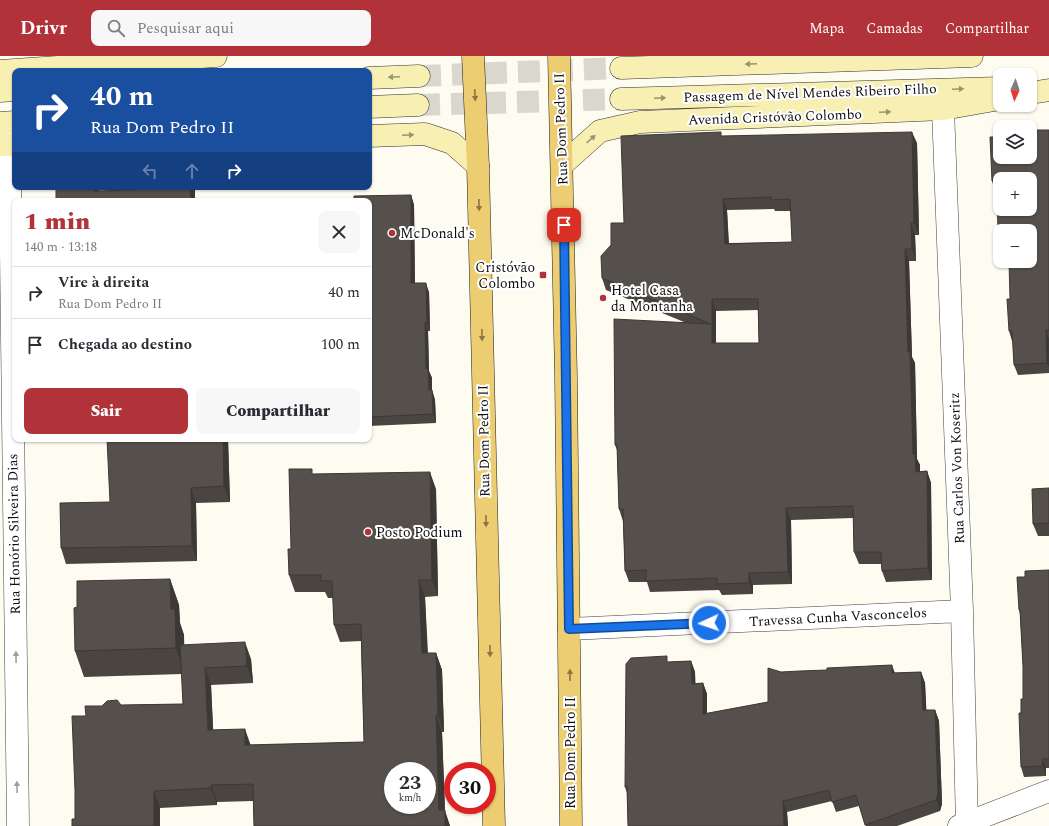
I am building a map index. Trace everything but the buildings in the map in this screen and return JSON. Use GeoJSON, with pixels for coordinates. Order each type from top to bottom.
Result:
{"type":"FeatureCollection","features":[{"type":"Feature","properties":{"kind":"main road"},"geometry":{"type":"LineString","coordinates":[[43,68],[216,56]]}},
{"type":"Feature","properties":{"kind":"main road","name":"Rua Dom Pedro II"},"geometry":{"type":"LineString","coordinates":[[473,56],[478,166],[494,826]]}},
{"type":"Feature","properties":{"kind":"main road","name":"Rua Dom Pedro II"},"geometry":{"type":"LineString","coordinates":[[559,56],[562,165],[571,826]]}},
{"type":"Feature","properties":{"kind":"main road"},"geometry":{"type":"LineString","coordinates":[[621,68],[972,56]]}},
{"type":"Feature","properties":{"kind":"main road"},"geometry":{"type":"LineString","coordinates":[[0,71],[12,70]]}},
{"type":"Feature","properties":{"kind":"main road"},"geometry":{"type":"LineString","coordinates":[[372,78],[419,76]]}},
{"type":"Feature","properties":{"kind":"main road"},"geometry":{"type":"LineString","coordinates":[[1037,87],[1049,86]]}},
{"type":"Feature","properties":{"kind":"main road","name":"Passagem de Nível Mendes Ribeiro Filho"},"geometry":{"type":"LineString","coordinates":[[621,99],[993,88]]}},
{"type":"Feature","properties":{"kind":"main road"},"geometry":{"type":"LineString","coordinates":[[0,90],[12,90]]}},
{"type":"Feature","properties":{"kind":"main road"},"geometry":{"type":"LineString","coordinates":[[1037,93],[1049,90]]}},
{"type":"Feature","properties":{"kind":"main road","name":"Avenida Cristóvão Colombo"},"geometry":{"type":"LineString","coordinates":[[562,165],[600,131],[640,122],[943,109],[993,100]]}},
{"type":"Feature","properties":{"kind":"main road"},"geometry":{"type":"LineString","coordinates":[[372,107],[418,105]]}},
{"type":"Feature","properties":{"kind":"main road"},"geometry":{"type":"LineString","coordinates":[[372,136],[425,134],[452,143],[478,166]]}},
{"type":"Feature","properties":{"kind":"street","name":"Rua Carlos Von Koseritz"},"geometry":{"type":"LineString","coordinates":[[943,109],[962,611],[964,825]]}},
{"type":"Feature","properties":{"kind":"street","name":"Rua Honório Silveira Dias"},"geometry":{"type":"LineString","coordinates":[[8,122],[6,393],[18,826]]}},
{"type":"Feature","properties":{"kind":"street","name":"Travessa Cunha Vasconcelos"},"geometry":{"type":"LineString","coordinates":[[569,629],[962,611]]}},
{"type":"Feature","properties":{"kind":"street"},"geometry":{"type":"LineString","coordinates":[[964,825],[1049,791]]}},
{"type":"Feature","properties":{"kind":"tunnel"},"geometry":{"type":"LineString","coordinates":[[419,76],[621,68]]}},
{"type":"Feature","properties":{"kind":"tunnel"},"geometry":{"type":"LineString","coordinates":[[418,105],[621,99]]}},
{"type":"Feature","properties":{"kind":"place","name":"McDonald's"},"geometry":{"type":"Point","coordinates":[392,233]}},
{"type":"Feature","properties":{"kind":"place","name":"Cristóvão Colombo"},"geometry":{"type":"Point","coordinates":[543,275]}},
{"type":"Feature","properties":{"kind":"place","name":"Hotel Casa da Montanha"},"geometry":{"type":"Point","coordinates":[603,298]}},
{"type":"Feature","properties":{"kind":"place","name":"Posto Podium"},"geometry":{"type":"Point","coordinates":[368,532]}},
{"type":"Feature","properties":{"kind":"route"},"geometry":{"type":"LineString","coordinates":[[564,225],[569,629],[709,623]]}}]}
